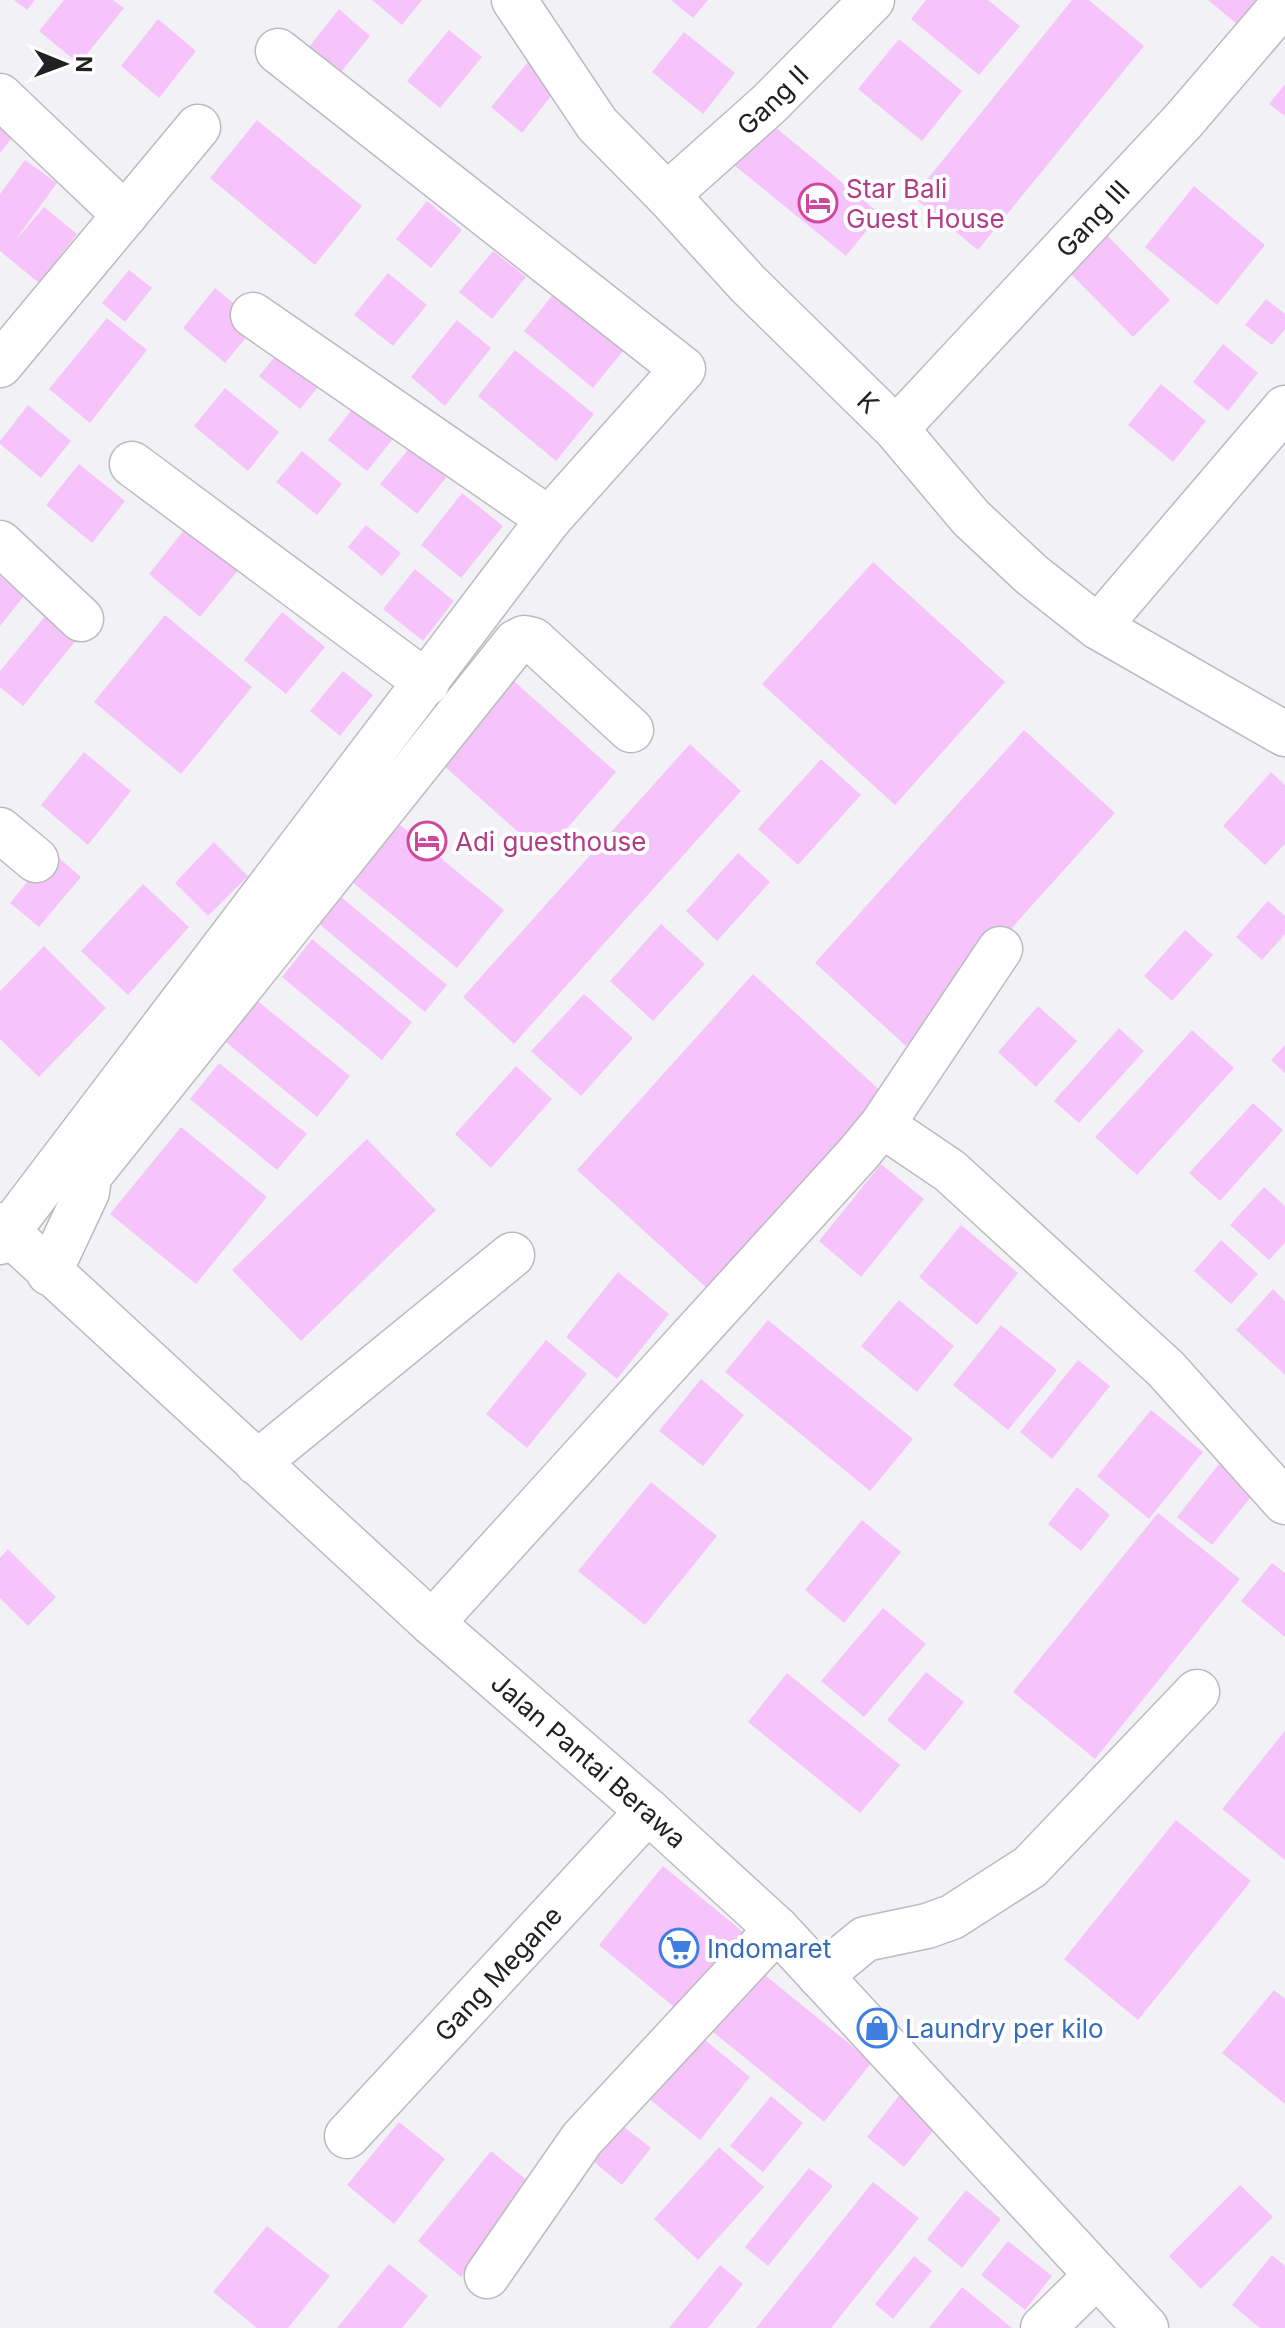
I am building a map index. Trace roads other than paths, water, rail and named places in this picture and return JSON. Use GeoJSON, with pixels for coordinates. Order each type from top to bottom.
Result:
{"type":"FeatureCollection","features":[{"type":"Feature","properties":{"kind":"street","name":"K"},"geometry":{"type":"LineString","coordinates":[[514,0],[597,124],[748,284],[896,429],[971,518],[1032,575],[1098,627],[1285,734]]}},
{"type":"Feature","properties":{"kind":"street","name":"Gang II"},"geometry":{"type":"LineString","coordinates":[[667,195],[769,104],[872,0]]}},
{"type":"Feature","properties":{"kind":"street","name":"Gang III"},"geometry":{"type":"LineString","coordinates":[[896,429],[1184,120],[1285,2]]}},
{"type":"Feature","properties":{"kind":"street"},"geometry":{"type":"LineString","coordinates":[[3,1234],[427,683],[549,519],[683,369],[278,51]]}},
{"type":"Feature","properties":{"kind":"street"},"geometry":{"type":"LineString","coordinates":[[0,96],[125,215]]}},
{"type":"Feature","properties":{"kind":"street"},"geometry":{"type":"LineString","coordinates":[[0,365],[198,127]]}},
{"type":"Feature","properties":{"kind":"street"},"geometry":{"type":"LineString","coordinates":[[253,315],[549,519]]}},
{"type":"Feature","properties":{"kind":"street"},"geometry":{"type":"LineString","coordinates":[[1098,627],[1285,408]]}},
{"type":"Feature","properties":{"kind":"street"},"geometry":{"type":"LineString","coordinates":[[132,464],[427,683]]}},
{"type":"Feature","properties":{"kind":"street"},"geometry":{"type":"LineString","coordinates":[[0,543],[81,619]]}},
{"type":"Feature","properties":{"kind":"street"},"geometry":{"type":"LineString","coordinates":[[49,1273],[87,1192],[89,1176],[516,642],[524,638],[533,640],[631,730]]}},
{"type":"Feature","properties":{"kind":"street"},"geometry":{"type":"LineString","coordinates":[[0,830],[36,860]]}},
{"type":"Feature","properties":{"kind":"street"},"geometry":{"type":"LineString","coordinates":[[432,1623],[858,1154],[882,1125],[1000,949]]}},
{"type":"Feature","properties":{"kind":"street"},"geometry":{"type":"LineString","coordinates":[[882,1125],[950,1171],[1166,1369],[1285,1502]]}},
{"type":"Feature","properties":{"kind":"street","name":"Jalan Pantai Berawa"},"geometry":{"type":"LineString","coordinates":[[3,1234],[432,1623],[648,1811],[777,1929],[1146,2328]]}},
{"type":"Feature","properties":{"kind":"street"},"geometry":{"type":"LineString","coordinates":[[257,1463],[512,1255]]}},
{"type":"Feature","properties":{"kind":"street"},"geometry":{"type":"LineString","coordinates":[[820,1976],[865,1939],[927,1926],[952,1917],[1030,1867],[1197,1692]]}},
{"type":"Feature","properties":{"kind":"street","name":"Gang Megane"},"geometry":{"type":"LineString","coordinates":[[347,2136],[648,1811]]}},
{"type":"Feature","properties":{"kind":"street"},"geometry":{"type":"LineString","coordinates":[[487,2276],[582,2139],[777,1929]]}},
{"type":"Feature","properties":{"kind":"street"},"geometry":{"type":"LineString","coordinates":[[1043,2328],[1097,2275]]}},
{"type":"Feature","properties":{"kind":"place","name":"Star Bali Guest House"},"geometry":{"type":"Point","coordinates":[818,203]}},
{"type":"Feature","properties":{"kind":"place","name":"Adi guesthouse"},"geometry":{"type":"Point","coordinates":[427,841]}},
{"type":"Feature","properties":{"kind":"place","name":"Indomaret"},"geometry":{"type":"Point","coordinates":[679,1948]}},
{"type":"Feature","properties":{"kind":"place","name":"Laundry per kilo"},"geometry":{"type":"Point","coordinates":[877,2028]}}]}
